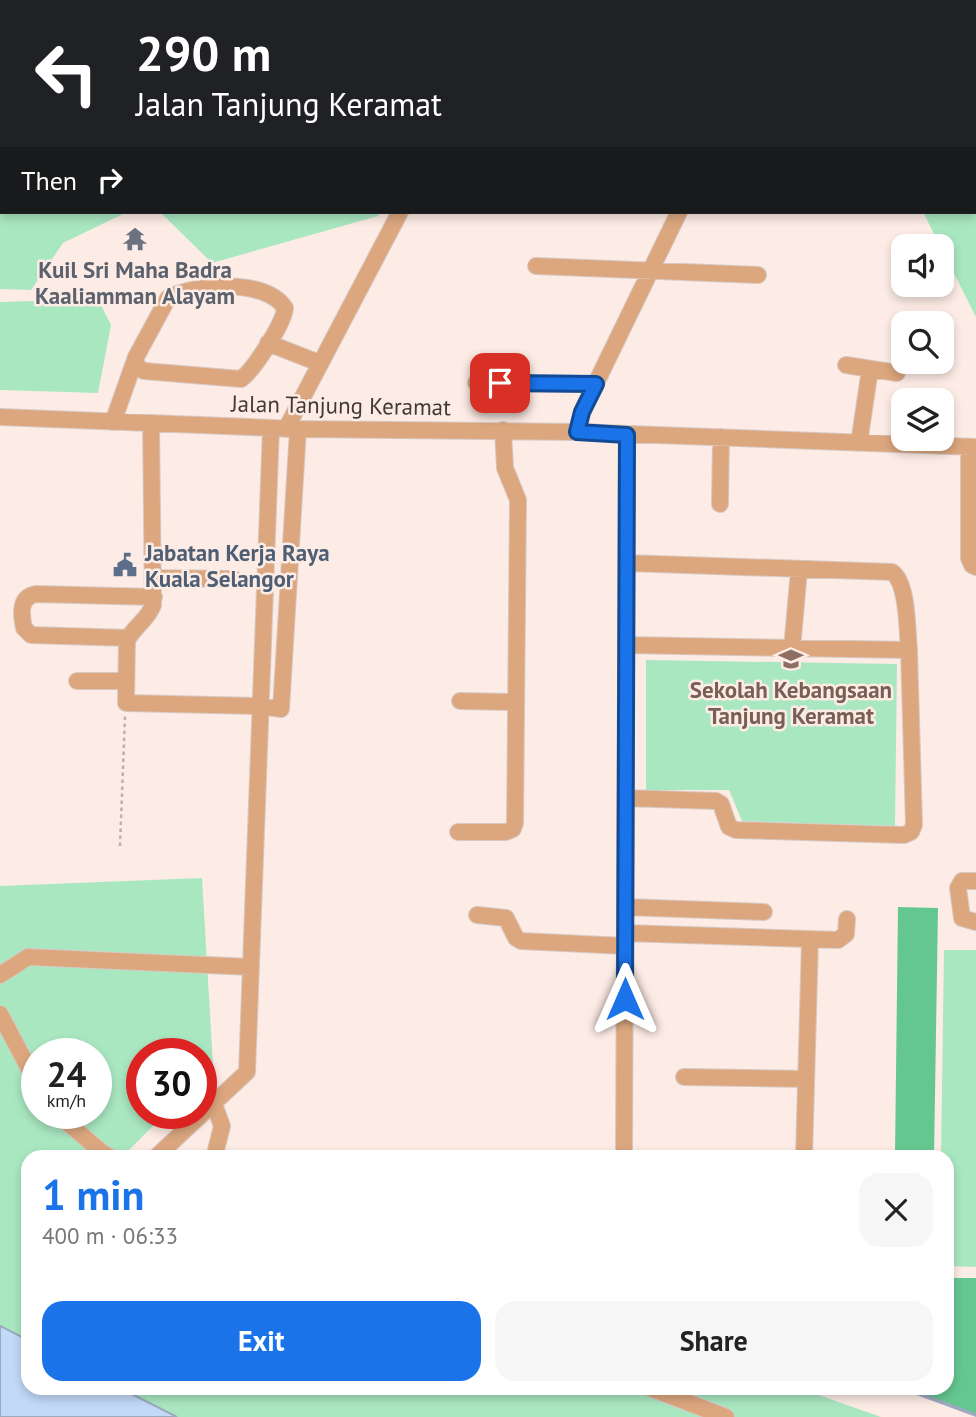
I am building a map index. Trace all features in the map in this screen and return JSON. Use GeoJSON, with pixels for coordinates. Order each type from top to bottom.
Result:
{"type":"FeatureCollection","features":[{"type":"Feature","properties":{"kind":"street"},"geometry":{"type":"LineString","coordinates":[[217,1101],[247,1072],[261,706],[285,428],[399,214]]}},
{"type":"Feature","properties":{"kind":"street"},"geometry":{"type":"LineString","coordinates":[[577,432],[582,412],[678,214]]}},
{"type":"Feature","properties":{"kind":"street"},"geometry":{"type":"LineString","coordinates":[[536,266],[758,275]]}},
{"type":"Feature","properties":{"kind":"street"},"geometry":{"type":"LineString","coordinates":[[113,422],[136,357],[168,298],[222,285],[250,289],[285,308],[283,317],[247,375],[237,380],[144,371],[136,366],[136,357]]}},
{"type":"Feature","properties":{"kind":"street"},"geometry":{"type":"LineString","coordinates":[[268,342],[319,363]]}},
{"type":"Feature","properties":{"kind":"street"},"geometry":{"type":"LineString","coordinates":[[846,365],[891,372]]}},
{"type":"Feature","properties":{"kind":"street"},"geometry":{"type":"LineString","coordinates":[[859,443],[870,369]]}},
{"type":"Feature","properties":{"kind":"street"},"geometry":{"type":"LineString","coordinates":[[477,383],[596,384]]}},
{"type":"Feature","properties":{"kind":"street","name":"Jalan Tanjung Keramat"},"geometry":{"type":"LineString","coordinates":[[0,417],[285,428],[577,432],[973,447]]}},
{"type":"Feature","properties":{"kind":"street"},"geometry":{"type":"LineString","coordinates":[[151,423],[154,597],[150,612],[128,638],[126,703],[261,706],[281,709],[285,428]]}},
{"type":"Feature","properties":{"kind":"street"},"geometry":{"type":"LineString","coordinates":[[458,832],[506,832],[515,826],[518,500],[505,468],[503,430]]}},
{"type":"Feature","properties":{"kind":"street"},"geometry":{"type":"LineString","coordinates":[[624,1150],[627,435]]}},
{"type":"Feature","properties":{"kind":"street"},"geometry":{"type":"LineString","coordinates":[[720,504],[721,437]]}},
{"type":"Feature","properties":{"kind":"street"},"geometry":{"type":"LineString","coordinates":[[973,447],[969,558],[976,567]]}},
{"type":"Feature","properties":{"kind":"street"},"geometry":{"type":"LineString","coordinates":[[626,798],[716,801],[720,804],[729,827],[736,830],[907,834],[914,825],[909,650],[903,589],[897,575],[892,572],[627,563]]}},
{"type":"Feature","properties":{"kind":"street"},"geometry":{"type":"LineString","coordinates":[[792,649],[799,570]]}},
{"type":"Feature","properties":{"kind":"street"},"geometry":{"type":"LineString","coordinates":[[153,578],[234,579]]}},
{"type":"Feature","properties":{"kind":"street"},"geometry":{"type":"LineString","coordinates":[[128,638],[31,635],[24,628],[23,602],[36,594],[154,597]]}},
{"type":"Feature","properties":{"kind":"street"},"geometry":{"type":"LineString","coordinates":[[626,645],[909,650]]}},
{"type":"Feature","properties":{"kind":"street"},"geometry":{"type":"LineString","coordinates":[[77,681],[126,681]]}},
{"type":"Feature","properties":{"kind":"street"},"geometry":{"type":"LineString","coordinates":[[460,701],[516,702]]}},
{"type":"Feature","properties":{"kind":"street"},"geometry":{"type":"LineString","coordinates":[[976,881],[965,879],[958,888],[962,918],[976,922]]}},
{"type":"Feature","properties":{"kind":"street"},"geometry":{"type":"LineString","coordinates":[[625,907],[764,912]]}},
{"type":"Feature","properties":{"kind":"street"},"geometry":{"type":"LineString","coordinates":[[477,915],[506,918],[516,938],[521,941],[841,939],[846,934],[847,919]]}},
{"type":"Feature","properties":{"kind":"street"},"geometry":{"type":"LineString","coordinates":[[804,1150],[810,940]]}},
{"type":"Feature","properties":{"kind":"street"},"geometry":{"type":"LineString","coordinates":[[0,975],[28,957],[251,967]]}},
{"type":"Feature","properties":{"kind":"street"},"geometry":{"type":"LineString","coordinates":[[0,1014],[21,1054]]}},
{"type":"Feature","properties":{"kind":"street"},"geometry":{"type":"LineString","coordinates":[[684,1077],[806,1079]]}},
{"type":"Feature","properties":{"kind":"street"},"geometry":{"type":"LineString","coordinates":[[216,1150],[222,1126],[217,1112]]}},
{"type":"Feature","properties":{"kind":"street"},"geometry":{"type":"LineString","coordinates":[[74,1129],[100,1150]]}},
{"type":"Feature","properties":{"kind":"street"},"geometry":{"type":"LineString","coordinates":[[164,1150],[187,1129]]}},
{"type":"Feature","properties":{"kind":"street"},"geometry":{"type":"LineString","coordinates":[[668,1395],[726,1417]]}},
{"type":"Feature","properties":{"kind":"path"},"geometry":{"type":"LineString","coordinates":[[120,846],[126,703]]}},
{"type":"Feature","properties":{"kind":"green space"},"geometry":{"type":"Polygon","coordinates":[[[0,214],[123,214],[63,243],[31,290],[0,289],[0,214]]]}},
{"type":"Feature","properties":{"kind":"green space"},"geometry":{"type":"Polygon","coordinates":[[[162,214],[379,214],[378,216],[212,263],[162,214]]]}},
{"type":"Feature","properties":{"kind":"green space"},"geometry":{"type":"Polygon","coordinates":[[[924,214],[976,214],[976,317],[954,273],[954,234],[934,234],[924,214]]]}},
{"type":"Feature","properties":{"kind":"green space"},"geometry":{"type":"Polygon","coordinates":[[[98,299],[111,325],[98,393],[0,390],[0,302],[98,299]]]}},
{"type":"Feature","properties":{"kind":"green space"},"geometry":{"type":"Polygon","coordinates":[[[646,660],[897,664],[895,826],[742,821],[729,790],[646,790],[646,660]]]}},
{"type":"Feature","properties":{"kind":"green space"},"geometry":{"type":"Polygon","coordinates":[[[202,878],[211,1038],[126,1038],[126,1129],[150,1129],[129,1150],[21,1150],[21,1363],[0,1353],[0,886],[202,878]]]}},
{"type":"Feature","properties":{"kind":"green space"},"geometry":{"type":"Polygon","coordinates":[[[898,907],[938,908],[934,1150],[895,1150],[898,907]]]}},
{"type":"Feature","properties":{"kind":"green space"},"geometry":{"type":"Polygon","coordinates":[[[944,950],[976,950],[976,1267],[954,1266],[954,1150],[941,1150],[944,950]]]}},
{"type":"Feature","properties":{"kind":"green space"},"geometry":{"type":"Polygon","coordinates":[[[954,1278],[976,1278],[976,1415],[922,1395],[954,1395],[954,1278]]]}},
{"type":"Feature","properties":{"kind":"green space"},"geometry":{"type":"Polygon","coordinates":[[[86,1395],[819,1395],[881,1417],[132,1417],[86,1395]]]}},
{"type":"Feature","properties":{"kind":"water"},"geometry":{"type":"Polygon","coordinates":[[[0,1326],[21,1336],[21,1395],[134,1395],[177,1417],[0,1417],[0,1326]]]}},
{"type":"Feature","properties":{"kind":"waterway"},"geometry":{"type":"LineString","coordinates":[[922,1395],[976,1415]]}},
{"type":"Feature","properties":{"kind":"place","name":"Kuil Sri Maha Badra Kaaliamman Alayam"},"geometry":{"type":"Point","coordinates":[135,239]}},
{"type":"Feature","properties":{"kind":"place","name":"Jabatan Kerja Raya Kuala Selangor"},"geometry":{"type":"Point","coordinates":[125,565]}},
{"type":"Feature","properties":{"kind":"place","name":"Sekolah Kebangsaan Tanjung Keramat"},"geometry":{"type":"Point","coordinates":[791,659]}},
{"type":"Feature","properties":{"kind":"route"},"geometry":{"type":"LineString","coordinates":[[500,383],[596,384],[582,412],[577,432],[627,435],[625,999]]}}]}
